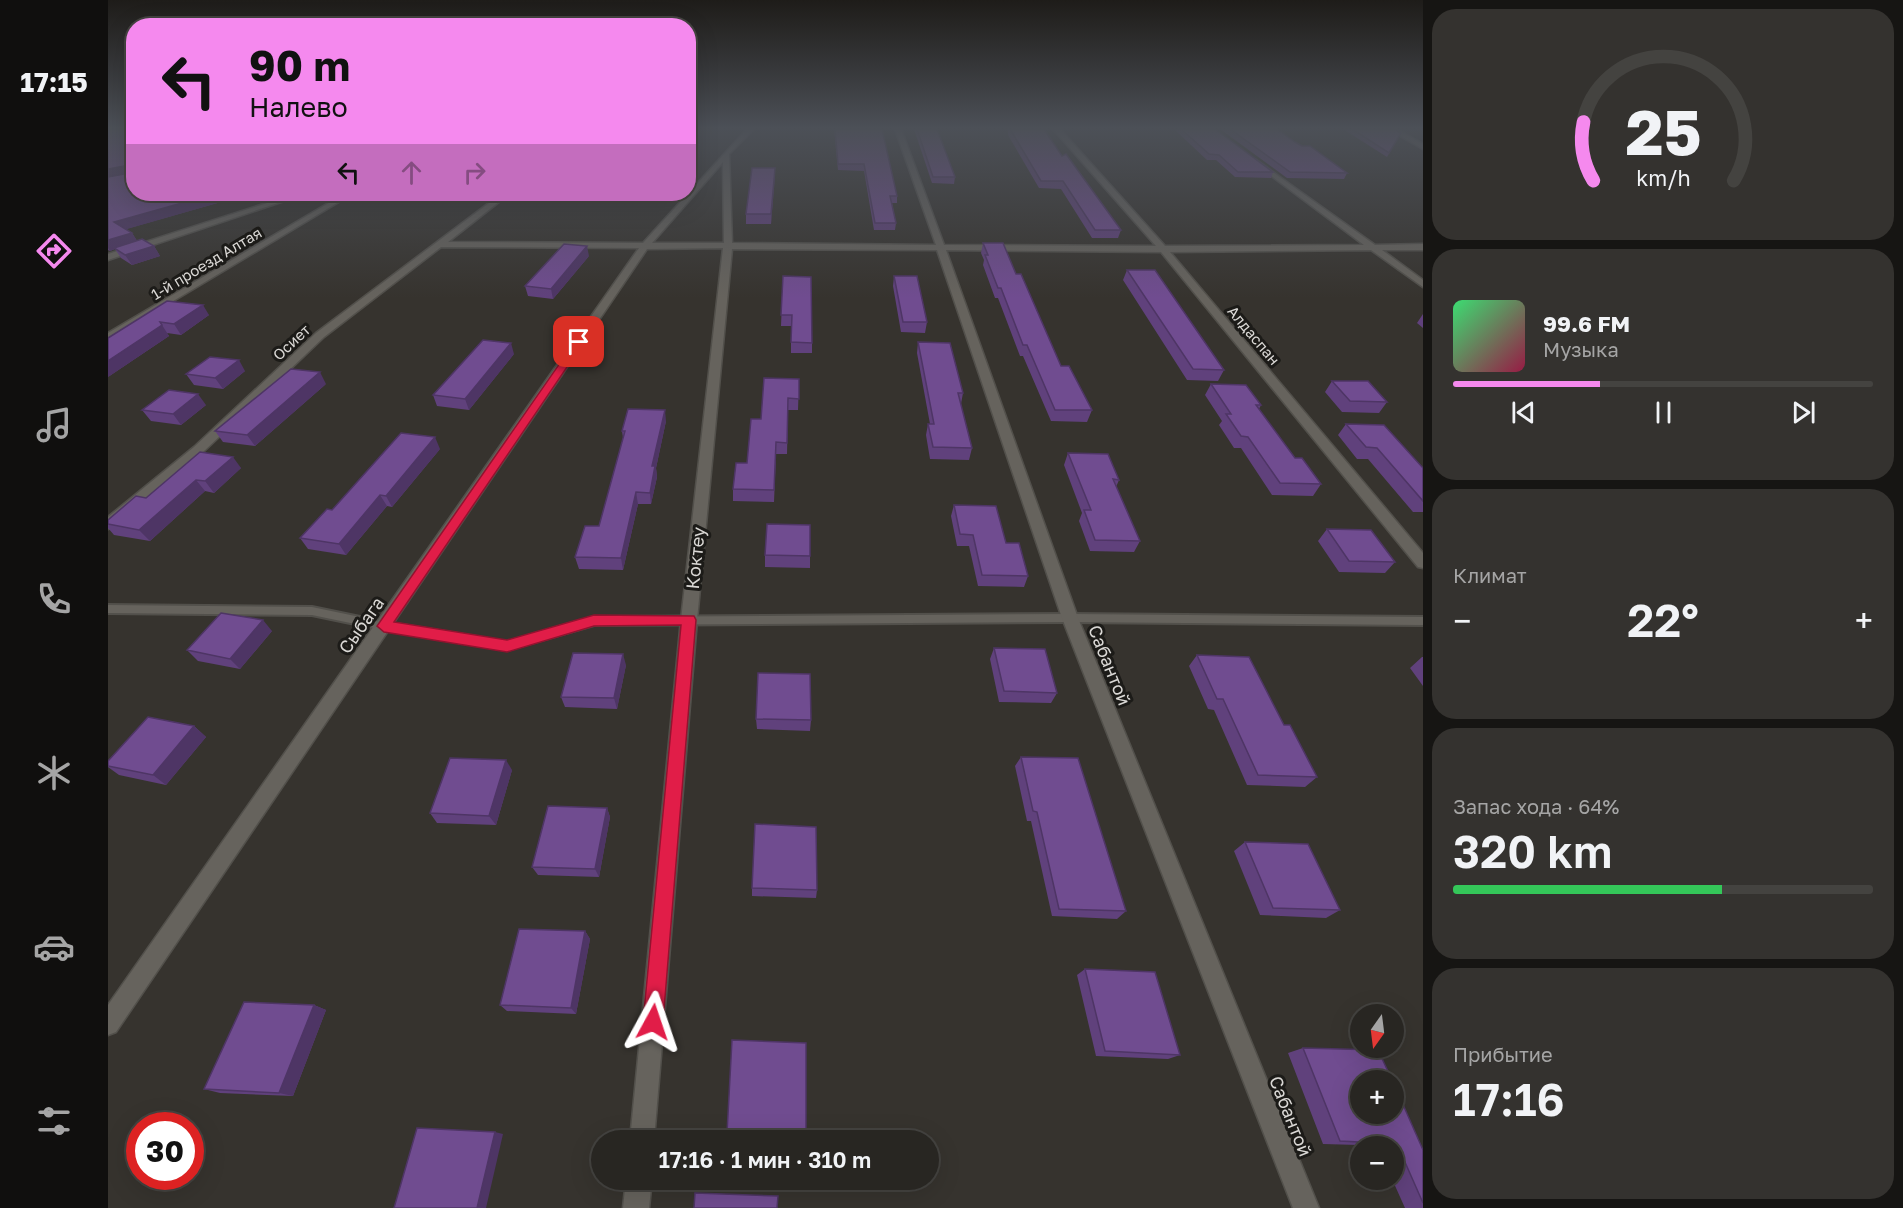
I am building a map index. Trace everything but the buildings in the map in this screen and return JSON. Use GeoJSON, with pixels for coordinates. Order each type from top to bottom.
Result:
{"type":"FeatureCollection","features":[{"type":"Feature","properties":{"kind":"street","name":"Коктеу"},"geometry":{"type":"LineString","coordinates":[[643,1130],[689,620],[728,246],[727,185]]}},
{"type":"Feature","properties":{"kind":"street","name":"Сабантой"},"geometry":{"type":"LineString","coordinates":[[918,185],[1070,618],[1306,1208]]}},
{"type":"Feature","properties":{"kind":"street","name":"Алдаспан"},"geometry":{"type":"LineString","coordinates":[[1107,185],[1164,249],[1423,563]]}},
{"type":"Feature","properties":{"kind":"street"},"geometry":{"type":"LineString","coordinates":[[1289,185],[1423,284]]}},
{"type":"Feature","properties":{"kind":"street"},"geometry":{"type":"LineString","coordinates":[[108,258],[280,201]]}},
{"type":"Feature","properties":{"kind":"street","name":"1-й проезд Алтая"},"geometry":{"type":"LineString","coordinates":[[108,337],[336,201]]}},
{"type":"Feature","properties":{"kind":"street","name":"Осиет"},"geometry":{"type":"LineString","coordinates":[[108,524],[198,450],[320,335],[496,201]]}},
{"type":"Feature","properties":{"kind":"street","name":"Сыбага"},"geometry":{"type":"LineString","coordinates":[[108,1024],[644,247],[685,201]]}},
{"type":"Feature","properties":{"kind":"street"},"geometry":{"type":"LineString","coordinates":[[441,244],[1164,249],[1423,247]]}},
{"type":"Feature","properties":{"kind":"street"},"geometry":{"type":"LineString","coordinates":[[636,1208],[638,1190]]}},
{"type":"Feature","properties":{"kind":"lane"},"geometry":{"type":"LineString","coordinates":[[108,609],[312,611],[384,626],[507,646],[594,621],[1070,618],[1423,621]]}},
{"type":"Feature","properties":{"kind":"route"},"geometry":{"type":"LineString","coordinates":[[579,342],[384,626],[507,646],[594,621],[689,620],[653,1022]]}}]}
